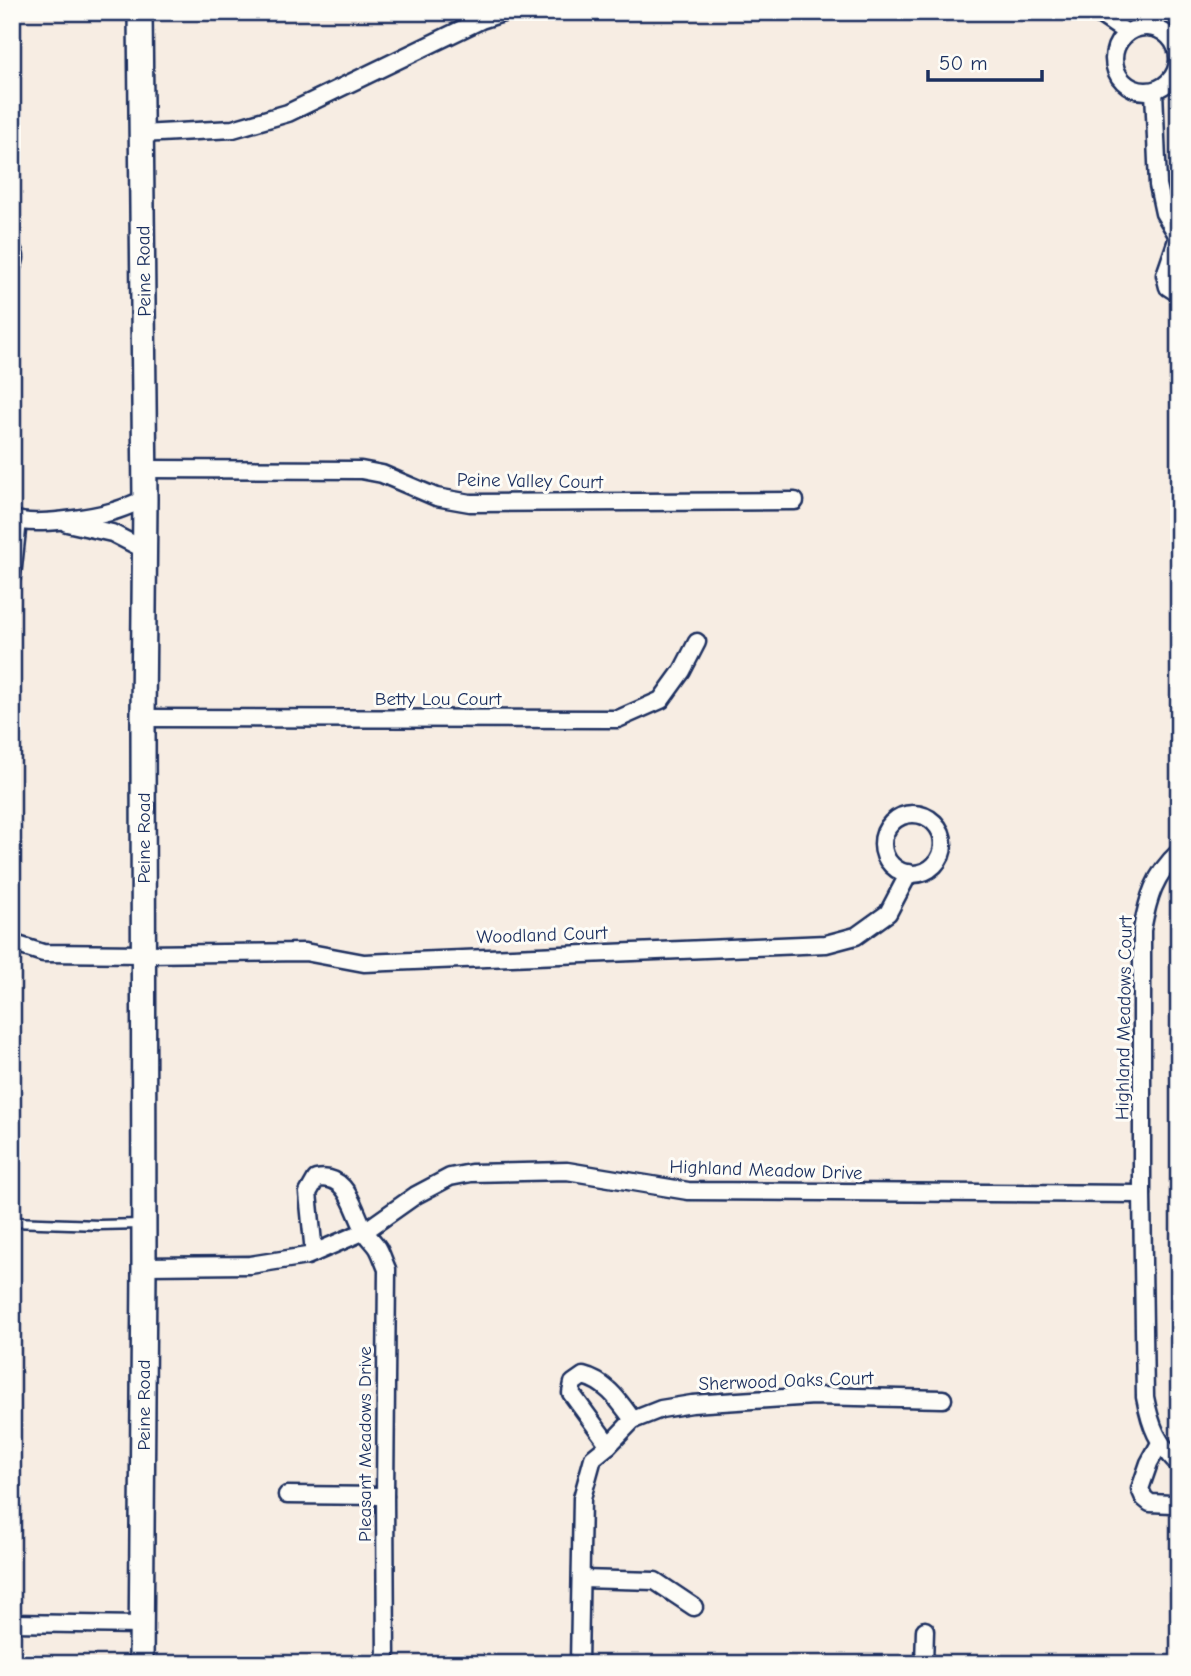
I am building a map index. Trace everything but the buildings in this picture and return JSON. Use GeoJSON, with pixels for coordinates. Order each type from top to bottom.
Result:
{"type":"FeatureCollection","features":[{"type":"Feature","properties":{"kind":"street","name":"Peine Road"},"geometry":{"type":"LineString","coordinates":[[140,12],[145,469],[141,1664]]}},
{"type":"Feature","properties":{"kind":"street"},"geometry":{"type":"LineString","coordinates":[[141,134],[233,129],[288,113],[479,16],[506,12]]}},
{"type":"Feature","properties":{"kind":"street"},"geometry":{"type":"LineString","coordinates":[[1096,12],[1127,33]]}},
{"type":"Feature","properties":{"kind":"street"},"geometry":{"type":"LineString","coordinates":[[1135,28],[1155,28],[1171,39],[1176,48],[1178,68],[1168,82],[1154,91],[1142,92],[1122,82],[1113,62],[1114,51],[1119,41],[1135,28]]}},
{"type":"Feature","properties":{"kind":"street"},"geometry":{"type":"LineString","coordinates":[[1154,91],[1158,185],[1164,214],[1179,238],[1165,275],[1168,288],[1179,294]]}},
{"type":"Feature","properties":{"kind":"street"},"geometry":{"type":"LineString","coordinates":[[12,249],[15,254],[12,266]]}},
{"type":"Feature","properties":{"kind":"street","name":"Peine Valley Court"},"geometry":{"type":"LineString","coordinates":[[145,469],[361,470],[382,474],[436,498],[470,503],[795,501]]}},
{"type":"Feature","properties":{"kind":"street"},"geometry":{"type":"LineString","coordinates":[[58,522],[114,512],[145,499]]}},
{"type":"Feature","properties":{"kind":"street"},"geometry":{"type":"LineString","coordinates":[[12,576],[15,519],[58,522],[113,533],[145,550]]}},
{"type":"Feature","properties":{"kind":"street","name":"Betty Lou Court"},"geometry":{"type":"LineString","coordinates":[[143,718],[618,719],[661,700],[682,671],[697,642]]}},
{"type":"Feature","properties":{"kind":"street","name":"Highland Meadows Court"},"geometry":{"type":"LineString","coordinates":[[1179,852],[1168,862],[1156,881],[1147,900],[1142,930],[1145,1397],[1150,1423],[1164,1449],[1179,1465]]}},
{"type":"Feature","properties":{"kind":"street","name":"Woodland Court"},"geometry":{"type":"LineString","coordinates":[[12,943],[43,953],[305,952],[364,963],[826,944],[856,936],[888,914],[909,873]]}},
{"type":"Feature","properties":{"kind":"street","name":"Highland Meadow Drive"},"geometry":{"type":"LineString","coordinates":[[144,1266],[250,1265],[307,1256],[365,1231],[416,1195],[450,1177],[482,1173],[567,1171],[688,1191],[1142,1194]]}},
{"type":"Feature","properties":{"kind":"street"},"geometry":{"type":"LineString","coordinates":[[314,1253],[307,1193],[316,1179],[333,1179],[349,1195],[365,1231]]}},
{"type":"Feature","properties":{"kind":"street","name":"Pleasant Meadows Drive"},"geometry":{"type":"LineString","coordinates":[[365,1231],[379,1250],[387,1269],[384,1496],[386,1664]]}},
{"type":"Feature","properties":{"kind":"street"},"geometry":{"type":"LineString","coordinates":[[609,1445],[571,1393],[573,1382],[583,1376],[594,1379],[612,1392],[633,1420]]}},
{"type":"Feature","properties":{"kind":"street","name":"Sherwood Oaks Court"},"geometry":{"type":"LineString","coordinates":[[579,1664],[582,1498],[593,1458],[633,1420],[661,1409],[692,1404],[814,1396],[943,1399]]}},
{"type":"Feature","properties":{"kind":"street"},"geometry":{"type":"LineString","coordinates":[[1160,1443],[1149,1463],[1140,1489],[1150,1503],[1179,1502]]}},
{"type":"Feature","properties":{"kind":"street"},"geometry":{"type":"LineString","coordinates":[[287,1495],[384,1496]]}},
{"type":"Feature","properties":{"kind":"street"},"geometry":{"type":"LineString","coordinates":[[581,1579],[655,1581],[694,1607]]}},
{"type":"Feature","properties":{"kind":"street"},"geometry":{"type":"LineString","coordinates":[[12,1623],[141,1625]]}},
{"type":"Feature","properties":{"kind":"street"},"geometry":{"type":"LineString","coordinates":[[924,1664],[925,1630]]}},
{"type":"Feature","properties":{"kind":"lane"},"geometry":{"type":"LineString","coordinates":[[12,1222],[144,1224]]}}]}
